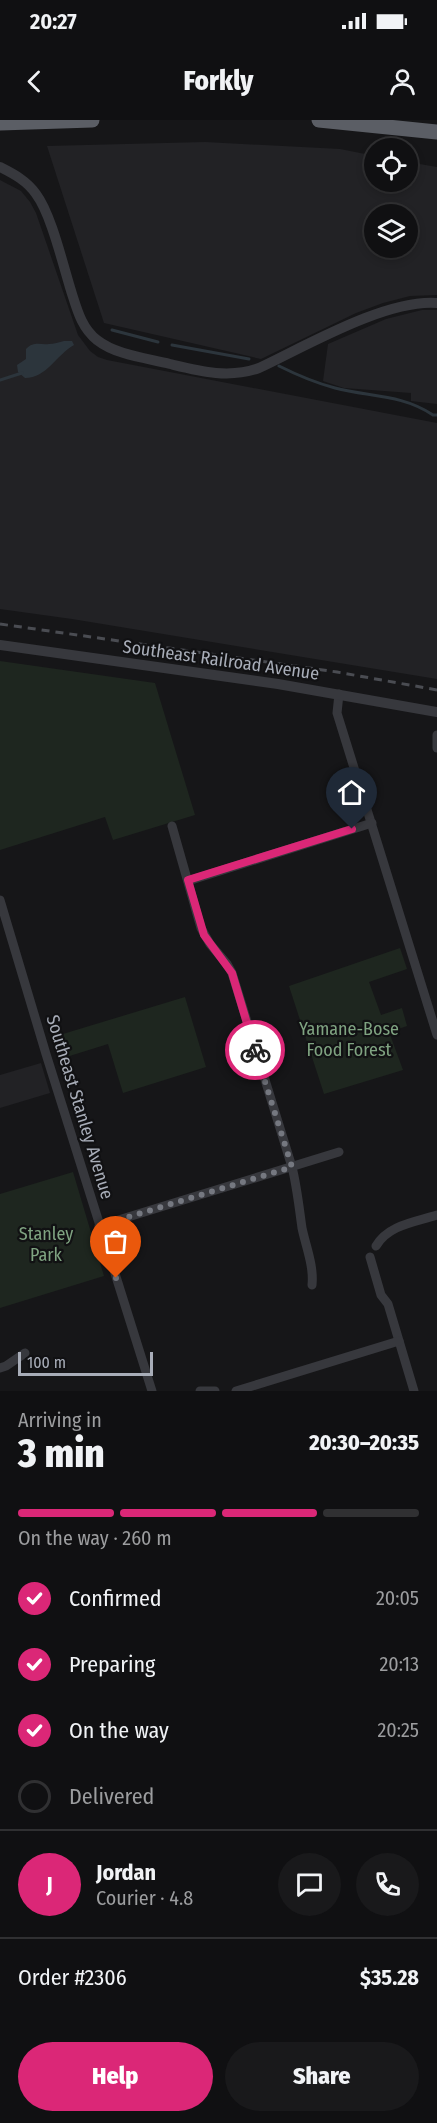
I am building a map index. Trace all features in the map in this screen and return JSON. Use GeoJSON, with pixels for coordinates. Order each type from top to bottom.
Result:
{"type":"FeatureCollection","features":[{"type":"Feature","properties":{"kind":"highway"},"geometry":{"type":"LineString","coordinates":[[0,123],[92,120]]}},
{"type":"Feature","properties":{"kind":"highway"},"geometry":{"type":"LineString","coordinates":[[319,120],[437,132]]}},
{"type":"Feature","properties":{"kind":"highway"},"geometry":{"type":"LineString","coordinates":[[423,120],[437,123]]}},
{"type":"Feature","properties":{"kind":"street"},"geometry":{"type":"LineString","coordinates":[[0,167],[22,180],[39,198],[48,217],[81,320],[96,339],[119,351],[190,369],[225,374],[239,373],[259,368],[384,311],[412,304],[437,303]]}},
{"type":"Feature","properties":{"kind":"street","name":"Southeast Railroad Avenue"},"geometry":{"type":"LineString","coordinates":[[0,645],[229,676],[437,712]]}},
{"type":"Feature","properties":{"kind":"street"},"geometry":{"type":"LineString","coordinates":[[339,694],[337,713],[437,1035]]}},
{"type":"Feature","properties":{"kind":"street"},"geometry":{"type":"LineString","coordinates":[[437,735],[437,748]]}},
{"type":"Feature","properties":{"kind":"street"},"geometry":{"type":"LineString","coordinates":[[188,880],[372,823]]}},
{"type":"Feature","properties":{"kind":"street"},"geometry":{"type":"LineString","coordinates":[[172,826],[204,935],[232,973],[292,1167],[297,1186],[303,1233],[314,1273],[312,1285]]}},
{"type":"Feature","properties":{"kind":"street","name":"Southeast Stanley Avenue"},"geometry":{"type":"LineString","coordinates":[[0,900],[99,1226],[152,1391]]}},
{"type":"Feature","properties":{"kind":"street"},"geometry":{"type":"LineString","coordinates":[[99,1226],[339,1152]]}},
{"type":"Feature","properties":{"kind":"street"},"geometry":{"type":"LineString","coordinates":[[376,1246],[382,1236],[394,1229],[437,1215]]}},
{"type":"Feature","properties":{"kind":"street"},"geometry":{"type":"LineString","coordinates":[[370,1257],[414,1391]]}},
{"type":"Feature","properties":{"kind":"street"},"geometry":{"type":"LineString","coordinates":[[236,1391],[399,1341]]}},
{"type":"Feature","properties":{"kind":"street"},"geometry":{"type":"LineString","coordinates":[[0,1368],[25,1353]]}},
{"type":"Feature","properties":{"kind":"street"},"geometry":{"type":"LineString","coordinates":[[200,1391],[215,1391]]}},
{"type":"Feature","properties":{"kind":"shaded area"},"geometry":{"type":"Polygon","coordinates":[[[205,142],[340,149],[364,154],[364,192],[418,192],[418,164],[437,167],[437,295],[410,296],[383,303],[356,313],[261,359],[104,323],[47,146],[205,142]]]}},
{"type":"Feature","properties":{"kind":"shaded area"},"geometry":{"type":"Polygon","coordinates":[[[0,180],[21,191],[30,202],[36,213],[78,335],[90,351],[98,357],[437,423],[437,679],[0,609],[0,180]]]}},
{"type":"Feature","properties":{"kind":"shaded area"},"geometry":{"type":"Polygon","coordinates":[[[422,310],[437,310],[437,404],[411,401],[411,393],[344,388],[323,381],[328,344],[386,319],[422,310]]]}},
{"type":"Feature","properties":{"kind":"shaded area"},"geometry":{"type":"Polygon","coordinates":[[[72,341],[74,345],[45,370],[33,377],[25,378],[18,372],[17,365],[26,359],[26,349],[34,344],[72,341]]]}},
{"type":"Feature","properties":{"kind":"shaded area"},"geometry":{"type":"Polygon","coordinates":[[[41,1063],[50,1093],[0,1108],[0,1075],[41,1063]]]}},
{"type":"Feature","properties":{"kind":"green space"},"geometry":{"type":"Polygon","coordinates":[[[0,661],[155,683],[195,815],[113,840],[105,817],[0,850],[0,661]]]}},
{"type":"Feature","properties":{"kind":"green space","name":"Yamane-Bose Food Forest"},"geometry":{"type":"Polygon","coordinates":[[[400,948],[407,969],[369,982],[381,1015],[402,1008],[407,1026],[389,1032],[403,1070],[324,1094],[289,986],[400,948]]]}},
{"type":"Feature","properties":{"kind":"green space"},"geometry":{"type":"Polygon","coordinates":[[[185,997],[206,1067],[123,1093],[108,1044],[60,1059],[53,1037],[185,997]]]}},
{"type":"Feature","properties":{"kind":"green space","name":"Stanley Park"},"geometry":{"type":"Polygon","coordinates":[[[73,1172],[104,1276],[0,1308],[0,1194],[73,1172]]]}},
{"type":"Feature","properties":{"kind":"waterway"},"geometry":{"type":"LineString","coordinates":[[112,330],[158,342]]}},
{"type":"Feature","properties":{"kind":"waterway"},"geometry":{"type":"LineString","coordinates":[[172,345],[249,359]]}},
{"type":"Feature","properties":{"kind":"waterway"},"geometry":{"type":"LineString","coordinates":[[279,366],[328,386],[409,403],[437,415]]}},
{"type":"Feature","properties":{"kind":"waterway"},"geometry":{"type":"LineString","coordinates":[[0,380],[22,373]]}},
{"type":"Feature","properties":{"kind":"railway"},"geometry":{"type":"LineString","coordinates":[[0,624],[337,672],[437,690]]}},
{"type":"Feature","properties":{"kind":"way so far"},"geometry":{"type":"LineString","coordinates":[[116,1278],[99,1226],[292,1167],[255,1050]]}},
{"type":"Feature","properties":{"kind":"route"},"geometry":{"type":"LineString","coordinates":[[255,1050],[232,973],[204,935],[188,880],[352,829]]}}]}
